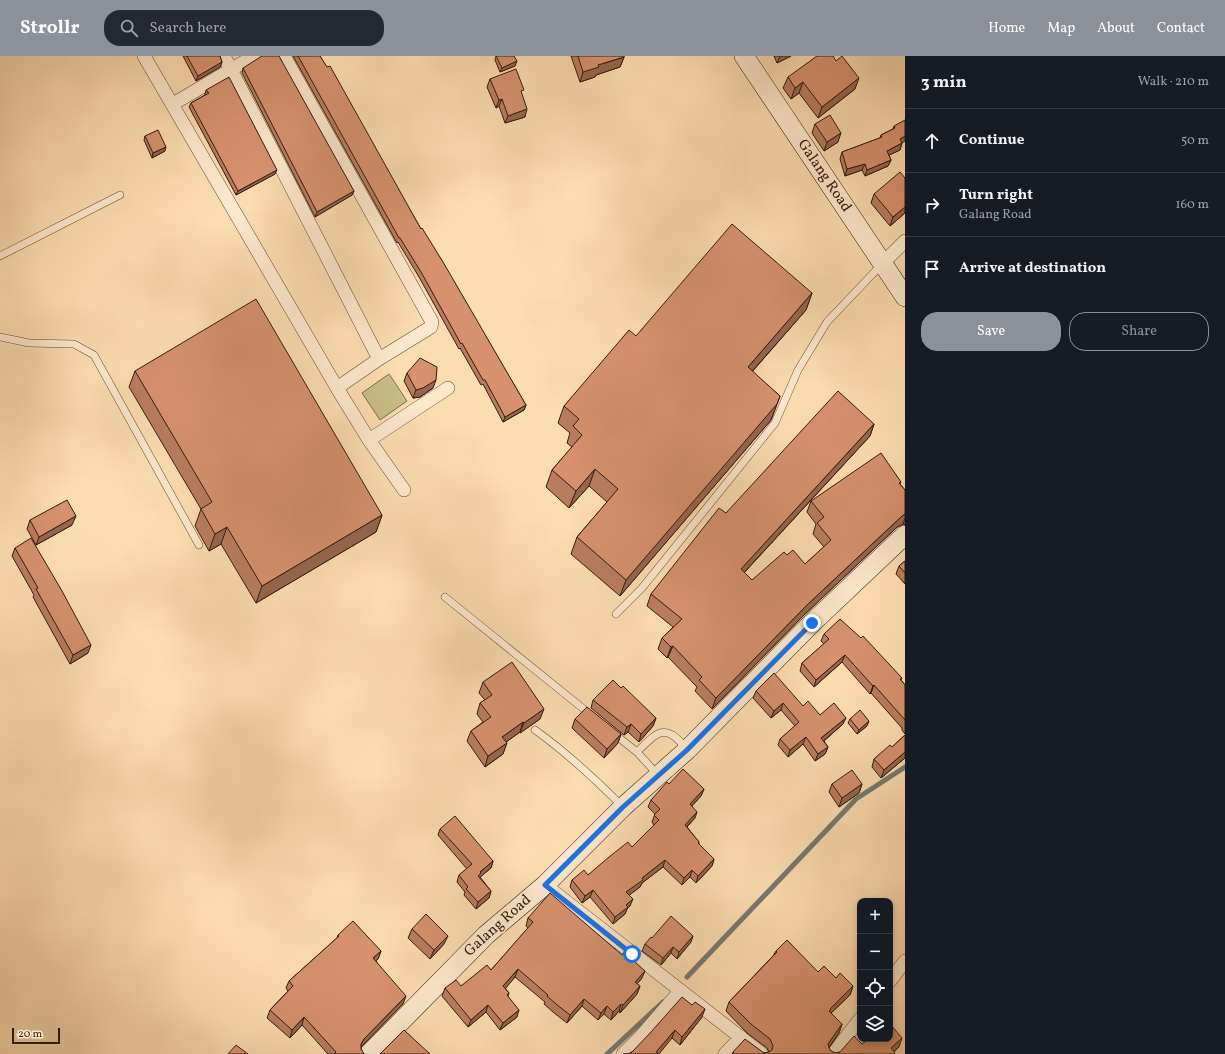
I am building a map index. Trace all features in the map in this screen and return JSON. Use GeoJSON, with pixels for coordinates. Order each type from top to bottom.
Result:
{"type":"FeatureCollection","features":[{"type":"Feature","properties":{"kind":"street"},"geometry":{"type":"LineString","coordinates":[[144,56],[337,388],[369,440],[404,490]]}},
{"type":"Feature","properties":{"kind":"street"},"geometry":{"type":"LineString","coordinates":[[224,56],[232,69],[379,359]]}},
{"type":"Feature","properties":{"kind":"street"},"geometry":{"type":"LineString","coordinates":[[173,104],[254,56]]}},
{"type":"Feature","properties":{"kind":"street"},"geometry":{"type":"LineString","coordinates":[[284,56],[432,322],[431,327],[379,359],[337,388]]}},
{"type":"Feature","properties":{"kind":"street","name":"Galang Road"},"geometry":{"type":"LineString","coordinates":[[744,56],[905,297]]}},
{"type":"Feature","properties":{"kind":"street"},"geometry":{"type":"LineString","coordinates":[[883,263],[905,242]]}},
{"type":"Feature","properties":{"kind":"street"},"geometry":{"type":"LineString","coordinates":[[369,440],[448,388]]}},
{"type":"Feature","properties":{"kind":"street","name":"Galang Road"},"geometry":{"type":"LineString","coordinates":[[369,1054],[486,935],[545,885],[623,807],[687,750],[812,623],[905,535]]}},
{"type":"Feature","properties":{"kind":"street"},"geometry":{"type":"LineString","coordinates":[[545,885],[762,1054]]}},
{"type":"Feature","properties":{"kind":"street"},"geometry":{"type":"LineString","coordinates":[[893,977],[905,961]]}},
{"type":"Feature","properties":{"kind":"street"},"geometry":{"type":"LineString","coordinates":[[622,1054],[642,1035],[680,991]]}},
{"type":"Feature","properties":{"kind":"street"},"geometry":{"type":"LineString","coordinates":[[833,1054],[857,1023]]}},
{"type":"Feature","properties":{"kind":"street"},"geometry":{"type":"LineString","coordinates":[[726,1054],[741,1037]]}},
{"type":"Feature","properties":{"kind":"lane"},"geometry":{"type":"LineString","coordinates":[[0,256],[120,195]]}},
{"type":"Feature","properties":{"kind":"lane"},"geometry":{"type":"LineString","coordinates":[[616,614],[642,588],[775,423],[798,370],[827,322],[883,263]]}},
{"type":"Feature","properties":{"kind":"lane"},"geometry":{"type":"LineString","coordinates":[[0,337],[29,343],[74,344],[94,356],[199,545]]}},
{"type":"Feature","properties":{"kind":"lane"},"geometry":{"type":"LineString","coordinates":[[445,597],[594,717]]}},
{"type":"Feature","properties":{"kind":"lane"},"geometry":{"type":"LineString","coordinates":[[606,727],[637,752],[658,776]]}},
{"type":"Feature","properties":{"kind":"lane"},"geometry":{"type":"LineString","coordinates":[[535,730],[556,745],[583,768],[623,807]]}},
{"type":"Feature","properties":{"kind":"lane"},"geometry":{"type":"LineString","coordinates":[[637,752],[658,734],[664,732],[670,733],[678,738],[687,750]]}},
{"type":"Feature","properties":{"kind":"shaded area"},"geometry":{"type":"Polygon","coordinates":[[[389,374],[407,401],[380,420],[362,393],[389,374]]]}},
{"type":"Feature","properties":{"kind":"building"},"geometry":{"type":"Polygon","coordinates":[[[187,56],[220,56],[222,62],[198,76],[187,56]]]}},
{"type":"Feature","properties":{"kind":"building"},"geometry":{"type":"Polygon","coordinates":[[[262,56],[279,56],[354,191],[317,212],[243,68],[262,56]]]}},
{"type":"Feature","properties":{"kind":"building"},"geometry":{"type":"Polygon","coordinates":[[[298,56],[320,56],[327,67],[330,66],[421,229],[422,228],[443,262],[526,405],[505,417],[485,380],[483,380],[462,343],[461,344],[421,272],[399,238],[298,56]]]}},
{"type":"Feature","properties":{"kind":"building"},"geometry":{"type":"Polygon","coordinates":[[[496,56],[514,56],[517,61],[502,68],[496,56]]]}},
{"type":"Feature","properties":{"kind":"building"},"geometry":{"type":"Polygon","coordinates":[[[578,56],[624,57],[598,65],[599,67],[583,72],[578,56]]]}},
{"type":"Feature","properties":{"kind":"building"},"geometry":{"type":"Polygon","coordinates":[[[817,56],[833,56],[836,61],[842,56],[859,78],[822,107],[803,82],[795,88],[788,77],[817,56]]]}},
{"type":"Feature","properties":{"kind":"building"},"geometry":{"type":"Polygon","coordinates":[[[516,69],[524,90],[521,91],[527,109],[508,116],[502,99],[499,100],[490,79],[516,69]]]}},
{"type":"Feature","properties":{"kind":"building"},"geometry":{"type":"Polygon","coordinates":[[[229,77],[277,170],[238,191],[191,103],[209,93],[206,90],[229,77]]]}},
{"type":"Feature","properties":{"kind":"building"},"geometry":{"type":"Polygon","coordinates":[[[830,115],[841,133],[827,142],[815,124],[830,115]]]}},
{"type":"Feature","properties":{"kind":"building"},"geometry":{"type":"Polygon","coordinates":[[[905,120],[905,136],[900,139],[902,143],[887,151],[891,160],[867,170],[865,164],[847,169],[842,152],[882,137],[881,135],[895,128],[894,126],[905,120]]]}},
{"type":"Feature","properties":{"kind":"building"},"geometry":{"type":"Polygon","coordinates":[[[158,130],[166,147],[153,153],[145,136],[158,130]]]}},
{"type":"Feature","properties":{"kind":"building"},"geometry":{"type":"Polygon","coordinates":[[[900,172],[905,178],[905,207],[893,217],[874,194],[900,172]]]}},
{"type":"Feature","properties":{"kind":"building"},"geometry":{"type":"Polygon","coordinates":[[[732,224],[812,293],[748,367],[780,396],[777,404],[626,580],[577,537],[618,489],[595,469],[576,491],[552,470],[582,435],[573,426],[579,419],[564,406],[629,330],[636,336],[732,224]]]}},
{"type":"Feature","properties":{"kind":"building"},"geometry":{"type":"Polygon","coordinates":[[[256,299],[382,515],[262,586],[227,527],[215,534],[201,509],[212,502],[135,371],[256,299]]]}},
{"type":"Feature","properties":{"kind":"building"},"geometry":{"type":"Polygon","coordinates":[[[420,358],[437,367],[436,380],[423,388],[416,390],[407,373],[420,358]]]}},
{"type":"Feature","properties":{"kind":"building"},"geometry":{"type":"Polygon","coordinates":[[[838,391],[874,424],[741,569],[752,580],[784,552],[787,555],[793,550],[805,564],[831,540],[817,523],[824,517],[811,501],[881,453],[901,482],[899,483],[905,490],[905,514],[808,604],[716,698],[699,680],[702,677],[673,646],[671,647],[662,638],[682,619],[651,594],[719,508],[726,513],[838,391]]]}},
{"type":"Feature","properties":{"kind":"building"},"geometry":{"type":"Polygon","coordinates":[[[67,500],[76,516],[39,537],[30,520],[67,500]]]}},
{"type":"Feature","properties":{"kind":"building"},"geometry":{"type":"Polygon","coordinates":[[[31,538],[91,645],[73,655],[15,548],[31,538]]]}},
{"type":"Feature","properties":{"kind":"building"},"geometry":{"type":"Polygon","coordinates":[[[905,561],[905,573],[899,566],[905,561]]]}},
{"type":"Feature","properties":{"kind":"building"},"geometry":{"type":"Polygon","coordinates":[[[840,619],[861,638],[863,636],[902,678],[900,679],[905,685],[905,720],[845,655],[816,680],[802,663],[829,639],[824,634],[840,619]]]}},
{"type":"Feature","properties":{"kind":"building"},"geometry":{"type":"Polygon","coordinates":[[[512,662],[544,709],[502,737],[507,743],[488,756],[471,731],[491,717],[480,703],[492,695],[483,682],[512,662]]]}},
{"type":"Feature","properties":{"kind":"building"},"geometry":{"type":"Polygon","coordinates":[[[774,673],[803,706],[808,701],[820,715],[834,703],[846,718],[821,738],[828,747],[818,754],[806,737],[790,750],[780,739],[799,722],[783,703],[774,711],[756,691],[774,673]]]}},
{"type":"Feature","properties":{"kind":"building"},"geometry":{"type":"Polygon","coordinates":[[[613,680],[621,688],[623,686],[656,718],[641,734],[631,724],[627,727],[593,700],[613,680]]]}},
{"type":"Feature","properties":{"kind":"building"},"geometry":{"type":"Polygon","coordinates":[[[587,707],[621,734],[607,749],[575,719],[587,707]]]}},
{"type":"Feature","properties":{"kind":"building"},"geometry":{"type":"Polygon","coordinates":[[[860,710],[869,721],[859,730],[850,719],[860,710]]]}},
{"type":"Feature","properties":{"kind":"building"},"geometry":{"type":"Polygon","coordinates":[[[905,735],[905,752],[884,770],[874,759],[890,745],[892,747],[905,735]]]}},
{"type":"Feature","properties":{"kind":"building"},"geometry":{"type":"Polygon","coordinates":[[[683,769],[704,789],[690,804],[697,812],[685,825],[699,842],[698,843],[714,859],[698,876],[692,870],[684,878],[665,860],[642,878],[643,880],[626,892],[633,899],[626,905],[628,907],[615,917],[593,890],[585,896],[572,880],[584,870],[588,875],[628,842],[632,847],[659,820],[654,815],[660,809],[651,800],[667,782],[669,784],[683,769]]]}},
{"type":"Feature","properties":{"kind":"building"},"geometry":{"type":"Polygon","coordinates":[[[852,770],[862,784],[842,798],[832,784],[852,770]]]}},
{"type":"Feature","properties":{"kind":"building"},"geometry":{"type":"Polygon","coordinates":[[[455,816],[493,861],[480,872],[481,873],[478,876],[491,891],[478,902],[466,889],[468,887],[459,875],[472,864],[440,829],[455,816]]]}},
{"type":"Feature","properties":{"kind":"building"},"geometry":{"type":"Polygon","coordinates":[[[550,893],[622,955],[624,952],[645,971],[635,982],[640,986],[623,1005],[621,1004],[613,1012],[607,1006],[601,1013],[584,999],[570,1015],[518,969],[503,986],[509,993],[507,995],[519,1010],[503,1023],[488,1005],[471,1020],[445,988],[456,980],[461,986],[487,965],[491,970],[533,922],[528,918],[550,893]]]}},
{"type":"Feature","properties":{"kind":"building"},"geometry":{"type":"Polygon","coordinates":[[[426,914],[448,936],[434,950],[412,929],[426,914]]]}},
{"type":"Feature","properties":{"kind":"building"},"geometry":{"type":"Polygon","coordinates":[[[671,916],[693,936],[679,952],[673,947],[663,958],[645,944],[671,916]]]}},
{"type":"Feature","properties":{"kind":"building"},"geometry":{"type":"Polygon","coordinates":[[[353,921],[381,951],[373,958],[406,996],[364,1039],[361,1044],[361,1049],[364,1054],[334,1054],[336,1052],[304,1017],[292,1030],[270,1010],[293,986],[289,981],[339,936],[338,935],[353,921]]]}},
{"type":"Feature","properties":{"kind":"building"},"geometry":{"type":"Polygon","coordinates":[[[787,940],[818,972],[824,966],[836,978],[840,973],[853,986],[829,1011],[842,1024],[828,1044],[831,1051],[835,1053],[840,1052],[854,1036],[857,1039],[857,1042],[862,1044],[865,1042],[893,1042],[893,1028],[902,1038],[891,1048],[895,1053],[735,1054],[733,1052],[745,1039],[764,1053],[772,1050],[773,1046],[770,1039],[751,1024],[729,1002],[777,952],[776,951],[787,940]]]}},
{"type":"Feature","properties":{"kind":"building"},"geometry":{"type":"Polygon","coordinates":[[[682,997],[692,1005],[695,1002],[705,1009],[682,1037],[675,1030],[656,1052],[658,1054],[628,1054],[632,1052],[651,1032],[682,997]]]}},
{"type":"Feature","properties":{"kind":"building"},"geometry":{"type":"Polygon","coordinates":[[[404,1030],[430,1054],[380,1054],[404,1030]]]}},
{"type":"Feature","properties":{"kind":"building"},"geometry":{"type":"Polygon","coordinates":[[[236,1045],[248,1054],[228,1054],[236,1045]]]}},
{"type":"Feature","properties":{"kind":"waterway"},"geometry":{"type":"LineString","coordinates":[[687,977],[856,799],[905,767]]}},
{"type":"Feature","properties":{"kind":"waterway"},"geometry":{"type":"LineString","coordinates":[[607,1054],[663,1002]]}},
{"type":"Feature","properties":{"kind":"route"},"geometry":{"type":"LineString","coordinates":[[632,954],[545,885],[623,807],[687,750],[812,623]]}}]}
